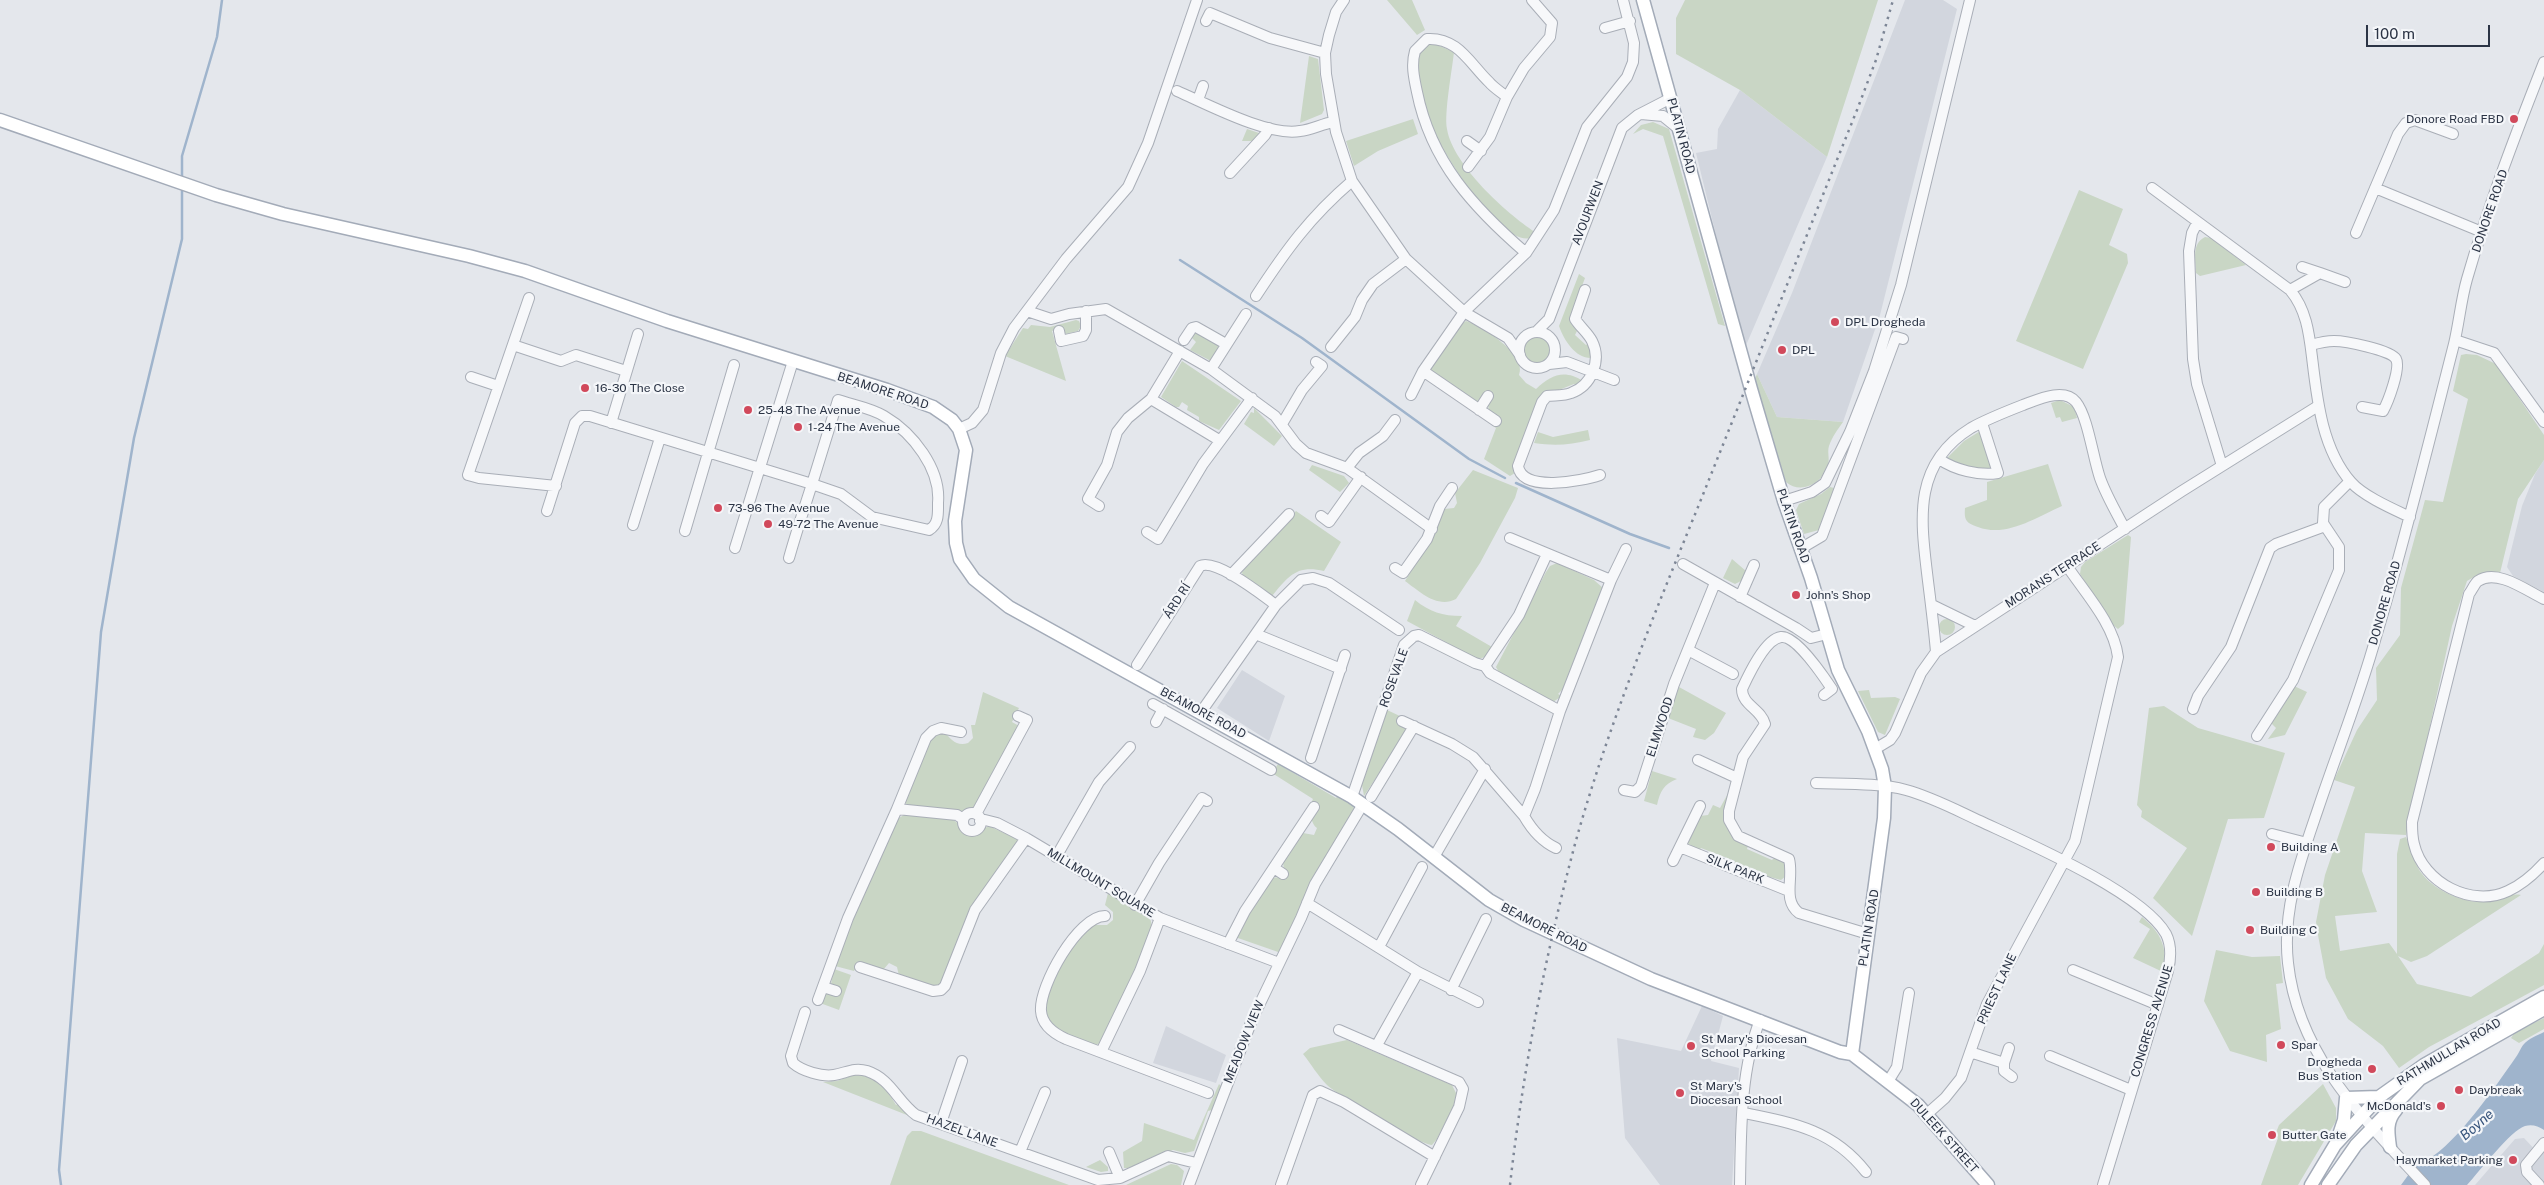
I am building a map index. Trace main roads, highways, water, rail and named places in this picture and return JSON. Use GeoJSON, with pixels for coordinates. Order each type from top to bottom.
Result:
{"type":"FeatureCollection","features":[{"type":"Feature","properties":{"kind":"main road","name":"PLATIN ROAD"},"geometry":{"type":"LineString","coordinates":[[1643,0],[1784,501],[1843,681],[1868,730],[1885,787],[1884,818],[1852,1054]]}},
{"type":"Feature","properties":{"kind":"main road","name":"BEAMORE ROAD"},"geometry":{"type":"LineString","coordinates":[[0,120],[216,195],[283,214],[469,256],[525,271],[667,321],[928,405],[947,416],[959,430],[966,458],[955,521],[956,544],[964,566],[974,579],[1008,607],[1267,748],[1352,797],[1367,800],[1434,857],[1489,900],[1540,928],[1651,979],[1840,1052],[1852,1054]]}},
{"type":"Feature","properties":{"kind":"main road","name":"RATHMULLAN ROAD"},"geometry":{"type":"LineString","coordinates":[[2335,1145],[2379,1097],[2424,1065],[2544,997]]}},
{"type":"Feature","properties":{"kind":"main road","name":"RATHMULLAN ROAD"},"geometry":{"type":"LineString","coordinates":[[2328,1185],[2372,1127],[2420,1080],[2544,1009]]}},
{"type":"Feature","properties":{"kind":"main road","name":"DULEEK STREET"},"geometry":{"type":"LineString","coordinates":[[1852,1054],[1889,1080],[1927,1114],[1988,1185]]}},
{"type":"Feature","properties":{"kind":"main road"},"geometry":{"type":"LineString","coordinates":[[2390,1147],[2388,1134],[2390,1117],[2416,1092],[2420,1080]]}},
{"type":"Feature","properties":{"kind":"main road"},"geometry":{"type":"LineString","coordinates":[[2311,1185],[2335,1145],[2344,1120],[2346,1098],[2379,1097]]}},
{"type":"Feature","properties":{"kind":"water","name":"Boyne"},"geometry":{"type":"Polygon","coordinates":[[[2544,1032],[2544,1130],[2530,1125],[2519,1129],[2467,1185],[2401,1185],[2420,1159],[2427,1160],[2451,1141],[2498,1083],[2524,1044],[2544,1032]]]}},
{"type":"Feature","properties":{"kind":"waterway"},"geometry":{"type":"LineString","coordinates":[[182,177],[182,156],[217,37],[222,0]]}},
{"type":"Feature","properties":{"kind":"waterway"},"geometry":{"type":"LineString","coordinates":[[61,1185],[59,1170],[101,632],[134,438],[182,239],[182,191]]}},
{"type":"Feature","properties":{"kind":"waterway"},"geometry":{"type":"LineString","coordinates":[[1180,260],[1302,338],[1469,459],[1505,478]]}},
{"type":"Feature","properties":{"kind":"waterway"},"geometry":{"type":"LineString","coordinates":[[1516,483],[1630,534],[1669,548]]}},
{"type":"Feature","properties":{"kind":"railway"},"geometry":{"type":"LineString","coordinates":[[1510,1185],[1528,1056],[1554,928],[1575,844],[1601,758],[1648,632],[1857,110],[1876,60],[1893,0]]}},
{"type":"Feature","properties":{"kind":"place","name":"Donore Road FBD"},"geometry":{"type":"Point","coordinates":[2514,119]}},
{"type":"Feature","properties":{"kind":"place","name":"DPL Drogheda"},"geometry":{"type":"Point","coordinates":[1835,322]}},
{"type":"Feature","properties":{"kind":"place","name":"DPL"},"geometry":{"type":"Point","coordinates":[1782,350]}},
{"type":"Feature","properties":{"kind":"place","name":"16-30 The Close"},"geometry":{"type":"Point","coordinates":[585,388]}},
{"type":"Feature","properties":{"kind":"place","name":"25-48 The Avenue"},"geometry":{"type":"Point","coordinates":[748,410]}},
{"type":"Feature","properties":{"kind":"place","name":"1-24 The Avenue"},"geometry":{"type":"Point","coordinates":[798,427]}},
{"type":"Feature","properties":{"kind":"place","name":"73-96 The Avenue"},"geometry":{"type":"Point","coordinates":[718,508]}},
{"type":"Feature","properties":{"kind":"place","name":"49-72 The Avenue"},"geometry":{"type":"Point","coordinates":[768,524]}},
{"type":"Feature","properties":{"kind":"place","name":"John's Shop"},"geometry":{"type":"Point","coordinates":[1796,595]}},
{"type":"Feature","properties":{"kind":"place","name":"Building A"},"geometry":{"type":"Point","coordinates":[2271,847]}},
{"type":"Feature","properties":{"kind":"place","name":"Building B"},"geometry":{"type":"Point","coordinates":[2256,892]}},
{"type":"Feature","properties":{"kind":"place","name":"Building C"},"geometry":{"type":"Point","coordinates":[2250,930]}},
{"type":"Feature","properties":{"kind":"place","name":"Spar"},"geometry":{"type":"Point","coordinates":[2281,1045]}},
{"type":"Feature","properties":{"kind":"place","name":"St Mary's Diocesan School Parking"},"geometry":{"type":"Point","coordinates":[1691,1046]}},
{"type":"Feature","properties":{"kind":"place","name":"Drogheda Bus Station"},"geometry":{"type":"Point","coordinates":[2372,1069]}},
{"type":"Feature","properties":{"kind":"place","name":"Daybreak"},"geometry":{"type":"Point","coordinates":[2459,1090]}},
{"type":"Feature","properties":{"kind":"place","name":"St Mary's Diocesan School"},"geometry":{"type":"Point","coordinates":[1680,1093]}},
{"type":"Feature","properties":{"kind":"place","name":"McDonald's"},"geometry":{"type":"Point","coordinates":[2441,1106]}},
{"type":"Feature","properties":{"kind":"place","name":"Butter Gate"},"geometry":{"type":"Point","coordinates":[2272,1135]}},
{"type":"Feature","properties":{"kind":"place","name":"Haymarket Parking"},"geometry":{"type":"Point","coordinates":[2513,1160]}}]}
